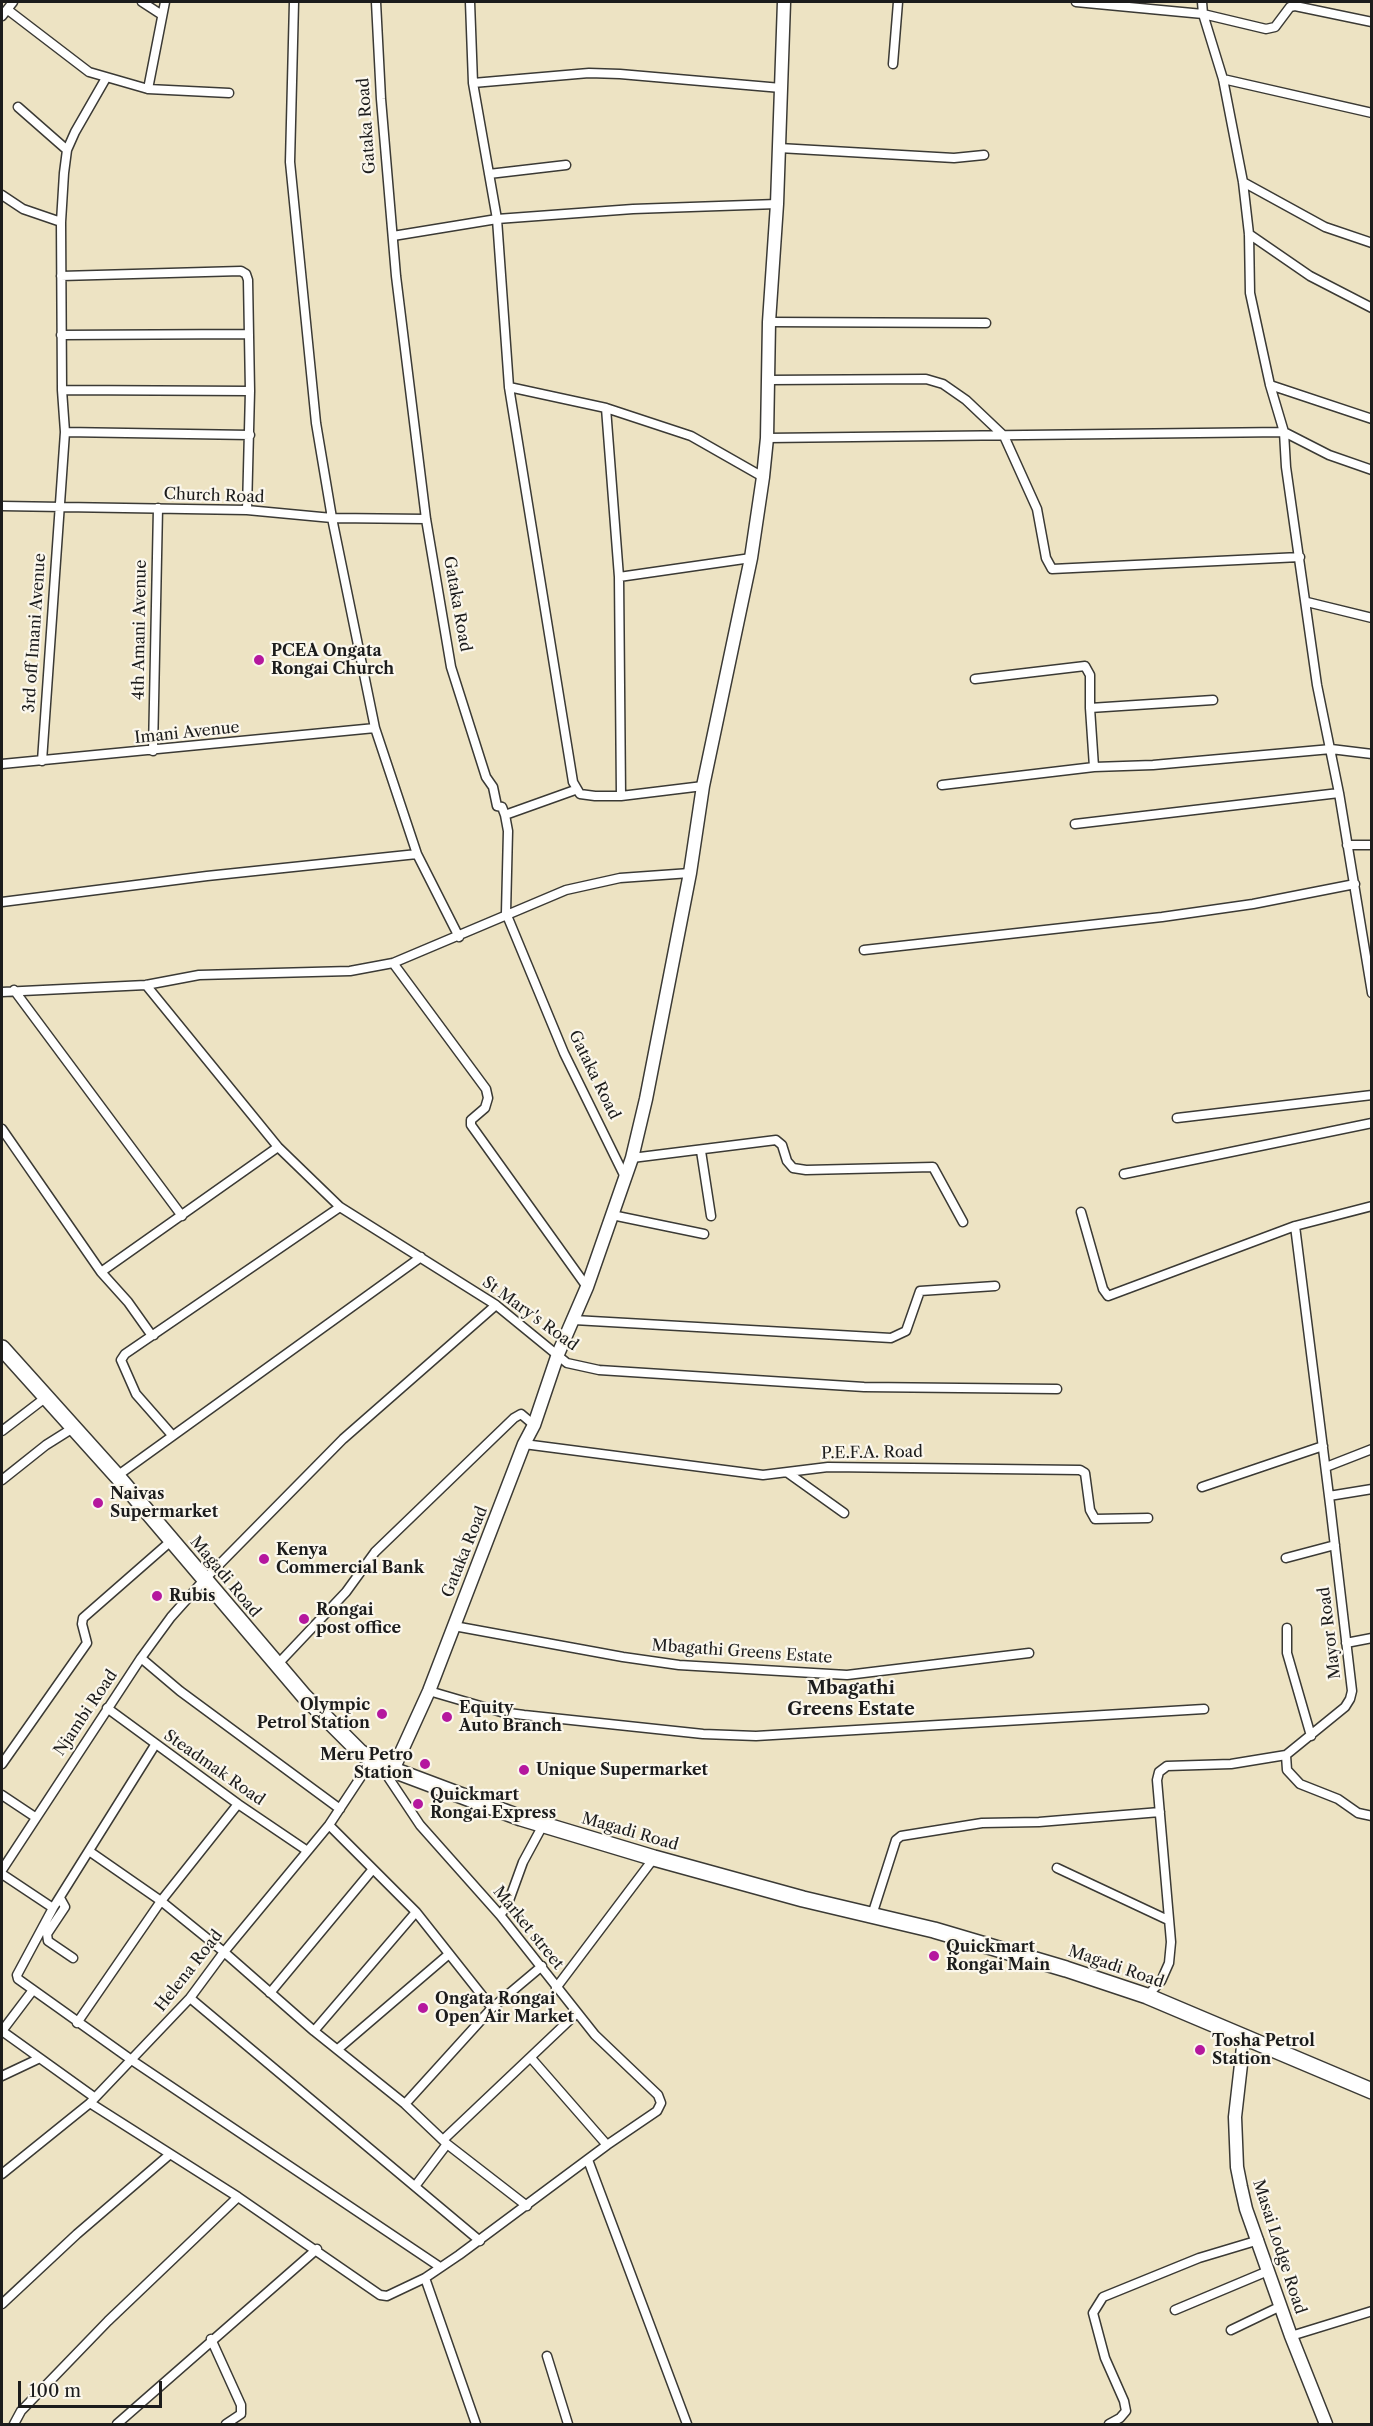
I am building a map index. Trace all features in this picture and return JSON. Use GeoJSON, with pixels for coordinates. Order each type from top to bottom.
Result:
{"type":"FeatureCollection","features":[{"type":"Feature","properties":{"kind":"highway","name":"Magadi Road"},"geometry":{"type":"LineString","coordinates":[[2,1348],[117,1476],[276,1665],[341,1735],[382,1765],[543,1825],[803,1899],[1004,1950],[1147,1996],[1371,2091]]}},
{"type":"Feature","properties":{"kind":"street"},"geometry":{"type":"LineString","coordinates":[[13,2],[5,13],[89,72],[148,89],[229,93]]}},
{"type":"Feature","properties":{"kind":"street"},"geometry":{"type":"LineString","coordinates":[[142,2],[162,15]]}},
{"type":"Feature","properties":{"kind":"street"},"geometry":{"type":"LineString","coordinates":[[148,89],[165,2]]}},
{"type":"Feature","properties":{"kind":"street"},"geometry":{"type":"LineString","coordinates":[[294,2],[290,162],[316,423],[332,518],[375,728],[417,854],[459,937]]}},
{"type":"Feature","properties":{"kind":"street","name":"Gataka Road"},"geometry":{"type":"LineString","coordinates":[[376,2],[381,99],[393,236],[426,519],[451,667],[486,777],[493,787],[497,806],[502,807],[505,815],[508,831],[506,913],[564,1053],[625,1177]]}},
{"type":"Feature","properties":{"kind":"street"},"geometry":{"type":"LineString","coordinates":[[471,2],[473,83],[497,219],[509,387],[561,720],[575,790],[580,794],[621,796],[703,786]]}},
{"type":"Feature","properties":{"kind":"street","name":"Gataka Road"},"geometry":{"type":"LineString","coordinates":[[382,1765],[429,1691],[524,1444],[534,1425],[558,1354],[587,1287],[632,1158],[690,873],[703,786],[751,558],[764,477],[784,2]]}},
{"type":"Feature","properties":{"kind":"street"},"geometry":{"type":"LineString","coordinates":[[893,64],[898,2]]}},
{"type":"Feature","properties":{"kind":"street"},"geometry":{"type":"LineString","coordinates":[[1076,2],[1203,14],[1266,29],[1275,27],[1286,11],[1296,6],[1371,22]]}},
{"type":"Feature","properties":{"kind":"street"},"geometry":{"type":"LineString","coordinates":[[1202,2],[1203,14],[1223,79],[1243,182],[1249,234],[1250,293],[1270,385],[1284,432],[1286,467],[1317,685],[1355,884],[1371,993]]}},
{"type":"Feature","properties":{"kind":"street"},"geometry":{"type":"LineString","coordinates":[[473,83],[589,73],[782,88]]}},
{"type":"Feature","properties":{"kind":"street"},"geometry":{"type":"LineString","coordinates":[[18,107],[67,150],[106,78]]}},
{"type":"Feature","properties":{"kind":"street"},"geometry":{"type":"LineString","coordinates":[[1223,79],[1371,113]]}},
{"type":"Feature","properties":{"kind":"street"},"geometry":{"type":"LineString","coordinates":[[778,148],[954,158],[984,155]]}},
{"type":"Feature","properties":{"kind":"street","name":"3rd off Imani Avenue"},"geometry":{"type":"LineString","coordinates":[[42,761],[58,506],[65,432],[62,390],[61,222],[67,150]]}},
{"type":"Feature","properties":{"kind":"street"},"geometry":{"type":"LineString","coordinates":[[489,174],[566,165]]}},
{"type":"Feature","properties":{"kind":"street"},"geometry":{"type":"LineString","coordinates":[[1243,182],[1325,227],[1371,243]]}},
{"type":"Feature","properties":{"kind":"street"},"geometry":{"type":"LineString","coordinates":[[2,195],[23,209],[61,222]]}},
{"type":"Feature","properties":{"kind":"street"},"geometry":{"type":"LineString","coordinates":[[393,236],[497,219],[633,209],[777,204]]}},
{"type":"Feature","properties":{"kind":"street"},"geometry":{"type":"LineString","coordinates":[[1249,234],[1310,276],[1371,308]]}},
{"type":"Feature","properties":{"kind":"street"},"geometry":{"type":"LineString","coordinates":[[61,276],[241,271],[249,280],[250,435],[247,510]]}},
{"type":"Feature","properties":{"kind":"street"},"geometry":{"type":"LineString","coordinates":[[769,322],[986,322]]}},
{"type":"Feature","properties":{"kind":"street"},"geometry":{"type":"LineString","coordinates":[[61,335],[249,334]]}},
{"type":"Feature","properties":{"kind":"street"},"geometry":{"type":"LineString","coordinates":[[769,380],[926,379],[943,384],[966,400],[1004,436],[1034,501],[1047,565],[1052,569],[1300,557]]}},
{"type":"Feature","properties":{"kind":"street"},"geometry":{"type":"LineString","coordinates":[[1270,385],[1371,419]]}},
{"type":"Feature","properties":{"kind":"street"},"geometry":{"type":"LineString","coordinates":[[509,387],[606,408],[691,436],[764,477]]}},
{"type":"Feature","properties":{"kind":"street"},"geometry":{"type":"LineString","coordinates":[[62,390],[250,391]]}},
{"type":"Feature","properties":{"kind":"street"},"geometry":{"type":"LineString","coordinates":[[606,408],[619,577],[621,796]]}},
{"type":"Feature","properties":{"kind":"street"},"geometry":{"type":"LineString","coordinates":[[65,432],[250,435]]}},
{"type":"Feature","properties":{"kind":"street"},"geometry":{"type":"LineString","coordinates":[[767,438],[1284,432],[1329,455],[1371,470]]}},
{"type":"Feature","properties":{"kind":"street","name":"Church Road"},"geometry":{"type":"LineString","coordinates":[[2,506],[247,510],[332,518],[426,519]]}},
{"type":"Feature","properties":{"kind":"street","name":"4th Amani Avenue"},"geometry":{"type":"LineString","coordinates":[[153,751],[158,508]]}},
{"type":"Feature","properties":{"kind":"street"},"geometry":{"type":"LineString","coordinates":[[619,577],[751,558]]}},
{"type":"Feature","properties":{"kind":"street"},"geometry":{"type":"LineString","coordinates":[[1307,602],[1371,618]]}},
{"type":"Feature","properties":{"kind":"street"},"geometry":{"type":"LineString","coordinates":[[975,679],[1085,666],[1090,675],[1094,767]]}},
{"type":"Feature","properties":{"kind":"street"},"geometry":{"type":"LineString","coordinates":[[1090,708],[1213,700]]}},
{"type":"Feature","properties":{"kind":"street","name":"Imani Avenue"},"geometry":{"type":"LineString","coordinates":[[2,764],[375,728]]}},
{"type":"Feature","properties":{"kind":"street"},"geometry":{"type":"LineString","coordinates":[[942,784],[1094,767],[1154,765],[1331,749],[1371,754]]}},
{"type":"Feature","properties":{"kind":"street"},"geometry":{"type":"LineString","coordinates":[[505,815],[575,790]]}},
{"type":"Feature","properties":{"kind":"street"},"geometry":{"type":"LineString","coordinates":[[1076,824],[1339,793]]}},
{"type":"Feature","properties":{"kind":"street"},"geometry":{"type":"LineString","coordinates":[[1347,845],[1371,845]]}},
{"type":"Feature","properties":{"kind":"street"},"geometry":{"type":"LineString","coordinates":[[2,902],[207,876],[417,854]]}},
{"type":"Feature","properties":{"kind":"street"},"geometry":{"type":"LineString","coordinates":[[2,992],[146,985],[200,975],[351,971],[393,963],[459,937],[506,913],[567,890],[620,878],[690,873]]}},
{"type":"Feature","properties":{"kind":"street"},"geometry":{"type":"LineString","coordinates":[[864,950],[1162,917],[1253,904],[1355,884]]}},
{"type":"Feature","properties":{"kind":"street"},"geometry":{"type":"LineString","coordinates":[[393,963],[486,1089],[488,1098],[485,1108],[471,1120],[471,1125],[587,1287]]}},
{"type":"Feature","properties":{"kind":"street","name":"St Mary's Road"},"geometry":{"type":"LineString","coordinates":[[146,985],[278,1147],[339,1207],[496,1305],[567,1363],[599,1370],[864,1387],[1057,1389]]}},
{"type":"Feature","properties":{"kind":"street"},"geometry":{"type":"LineString","coordinates":[[14,990],[182,1216]]}},
{"type":"Feature","properties":{"kind":"street"},"geometry":{"type":"LineString","coordinates":[[1177,1118],[1371,1095]]}},
{"type":"Feature","properties":{"kind":"street"},"geometry":{"type":"LineString","coordinates":[[1124,1174],[1371,1123]]}},
{"type":"Feature","properties":{"kind":"street"},"geometry":{"type":"LineString","coordinates":[[2,1129],[101,1272],[154,1335]]}},
{"type":"Feature","properties":{"kind":"street"},"geometry":{"type":"LineString","coordinates":[[632,1158],[776,1140],[782,1145],[787,1161],[793,1168],[806,1170],[933,1167],[963,1222]]}},
{"type":"Feature","properties":{"kind":"street"},"geometry":{"type":"LineString","coordinates":[[101,1272],[278,1147]]}},
{"type":"Feature","properties":{"kind":"street"},"geometry":{"type":"LineString","coordinates":[[701,1151],[711,1216]]}},
{"type":"Feature","properties":{"kind":"street"},"geometry":{"type":"LineString","coordinates":[[1081,1212],[1103,1289],[1108,1296],[1294,1226],[1371,1206]]}},
{"type":"Feature","properties":{"kind":"street"},"geometry":{"type":"LineString","coordinates":[[172,1435],[136,1394],[121,1360],[125,1354],[339,1207]]}},
{"type":"Feature","properties":{"kind":"street"},"geometry":{"type":"LineString","coordinates":[[612,1215],[704,1234]]}},
{"type":"Feature","properties":{"kind":"street","name":"Mayor Road"},"geometry":{"type":"LineString","coordinates":[[1147,1996],[1161,1981],[1169,1963],[1168,1920],[1157,1780],[1159,1772],[1167,1766],[1231,1764],[1286,1755],[1346,1707],[1350,1699],[1326,1467],[1294,1226]]}},
{"type":"Feature","properties":{"kind":"street"},"geometry":{"type":"LineString","coordinates":[[117,1476],[421,1257]]}},
{"type":"Feature","properties":{"kind":"street"},"geometry":{"type":"LineString","coordinates":[[574,1320],[891,1338],[906,1331],[920,1291],[995,1286]]}},
{"type":"Feature","properties":{"kind":"street","name":"Njambi Road"},"geometry":{"type":"LineString","coordinates":[[2,1872],[35,1817],[107,1708],[171,1617],[204,1580],[343,1439],[496,1305]]}},
{"type":"Feature","properties":{"kind":"street"},"geometry":{"type":"LineString","coordinates":[[2,1431],[45,1398]]}},
{"type":"Feature","properties":{"kind":"street"},"geometry":{"type":"LineString","coordinates":[[276,1665],[346,1592],[375,1552],[514,1418],[520,1414],[534,1425]]}},
{"type":"Feature","properties":{"kind":"street"},"geometry":{"type":"LineString","coordinates":[[2,1480],[46,1445],[73,1428]]}},
{"type":"Feature","properties":{"kind":"street","name":"P.E.F.A. Road"},"geometry":{"type":"LineString","coordinates":[[524,1444],[764,1475],[828,1467],[1080,1470],[1085,1473],[1090,1510],[1095,1519],[1148,1518]]}},
{"type":"Feature","properties":{"kind":"street"},"geometry":{"type":"LineString","coordinates":[[1202,1487],[1323,1446]]}},
{"type":"Feature","properties":{"kind":"street"},"geometry":{"type":"LineString","coordinates":[[1326,1467],[1371,1449]]}},
{"type":"Feature","properties":{"kind":"street"},"geometry":{"type":"LineString","coordinates":[[788,1473],[843,1513]]}},
{"type":"Feature","properties":{"kind":"street"},"geometry":{"type":"LineString","coordinates":[[1329,1496],[1371,1489]]}},
{"type":"Feature","properties":{"kind":"street"},"geometry":{"type":"LineString","coordinates":[[2,1764],[87,1643],[82,1624],[83,1618],[171,1540]]}},
{"type":"Feature","properties":{"kind":"street"},"geometry":{"type":"LineString","coordinates":[[1286,1558],[1335,1545]]}},
{"type":"Feature","properties":{"kind":"street","name":"Mbagathi Greens Estate"},"geometry":{"type":"LineString","coordinates":[[454,1626],[679,1665],[847,1675],[1029,1653]]}},
{"type":"Feature","properties":{"kind":"street"},"geometry":{"type":"LineString","coordinates":[[1287,1628],[1287,1653],[1311,1736]]}},
{"type":"Feature","properties":{"kind":"street"},"geometry":{"type":"LineString","coordinates":[[1346,1643],[1371,1638]]}},
{"type":"Feature","properties":{"kind":"street"},"geometry":{"type":"LineString","coordinates":[[141,1658],[180,1692],[340,1809]]}},
{"type":"Feature","properties":{"kind":"street"},"geometry":{"type":"LineString","coordinates":[[429,1691],[501,1712],[703,1734],[756,1736],[1204,1708]]}},
{"type":"Feature","properties":{"kind":"street","name":"Steadmak Road"},"geometry":{"type":"LineString","coordinates":[[107,1708],[155,1745],[306,1850]]}},
{"type":"Feature","properties":{"kind":"street"},"geometry":{"type":"LineString","coordinates":[[155,1745],[53,1908],[17,1976],[77,2023],[440,2267]]}},
{"type":"Feature","properties":{"kind":"street"},"geometry":{"type":"LineString","coordinates":[[1286,1755],[1287,1770],[1300,1784],[1338,1799],[1358,1813],[1371,1816]]}},
{"type":"Feature","properties":{"kind":"street","name":"Helena Road"},"geometry":{"type":"LineString","coordinates":[[2,2174],[6,2168],[92,2100],[133,2061],[190,1998],[224,1952],[340,1809],[382,1765]]}},
{"type":"Feature","properties":{"kind":"street","name":"Market street"},"geometry":{"type":"LineString","coordinates":[[382,1765],[420,1825],[500,1915],[595,2035],[650,2086],[661,2103],[657,2111],[607,2145]]}},
{"type":"Feature","properties":{"kind":"street"},"geometry":{"type":"LineString","coordinates":[[2,1795],[35,1817]]}},
{"type":"Feature","properties":{"kind":"street"},"geometry":{"type":"LineString","coordinates":[[77,2023],[161,1901],[238,1804]]}},
{"type":"Feature","properties":{"kind":"street"},"geometry":{"type":"LineString","coordinates":[[873,1915],[896,1840],[901,1836],[982,1823],[1039,1822],[1160,1812]]}},
{"type":"Feature","properties":{"kind":"street"},"geometry":{"type":"LineString","coordinates":[[329,1825],[416,1912],[492,2008]]}},
{"type":"Feature","properties":{"kind":"street"},"geometry":{"type":"LineString","coordinates":[[500,1915],[507,1906],[523,1862],[543,1825]]}},
{"type":"Feature","properties":{"kind":"street"},"geometry":{"type":"LineString","coordinates":[[89,1851],[161,1901],[224,1952],[314,2031],[405,2104],[445,2142],[527,2206]]}},
{"type":"Feature","properties":{"kind":"street"},"geometry":{"type":"LineString","coordinates":[[556,1988],[654,1858]]}},
{"type":"Feature","properties":{"kind":"street"},"geometry":{"type":"LineString","coordinates":[[1057,1868],[1168,1920]]}},
{"type":"Feature","properties":{"kind":"street"},"geometry":{"type":"LineString","coordinates":[[270,1993],[373,1869]]}},
{"type":"Feature","properties":{"kind":"street"},"geometry":{"type":"LineString","coordinates":[[2,1872],[53,1908]]}},
{"type":"Feature","properties":{"kind":"street"},"geometry":{"type":"LineString","coordinates":[[60,1898],[64,1907],[47,1937],[48,1941],[73,1958]]}},
{"type":"Feature","properties":{"kind":"street"},"geometry":{"type":"LineString","coordinates":[[314,2031],[416,1912]]}},
{"type":"Feature","properties":{"kind":"street"},"geometry":{"type":"LineString","coordinates":[[338,2049],[449,1954]]}},
{"type":"Feature","properties":{"kind":"street"},"geometry":{"type":"LineString","coordinates":[[405,2104],[492,2008],[542,1966]]}},
{"type":"Feature","properties":{"kind":"street"},"geometry":{"type":"LineString","coordinates":[[33,1990],[2,2031],[169,2155],[317,2249],[380,2295],[396,2294],[425,2278],[480,2241],[607,2145],[531,2058]]}},
{"type":"Feature","properties":{"kind":"street"},"geometry":{"type":"LineString","coordinates":[[190,1998],[416,2185],[480,2241]]}},
{"type":"Feature","properties":{"kind":"street"},"geometry":{"type":"LineString","coordinates":[[416,2185],[445,2142],[577,2013]]}},
{"type":"Feature","properties":{"kind":"street","name":"Masai Lodge Road"},"geometry":{"type":"LineString","coordinates":[[1244,2038],[1235,2117],[1237,2167],[1246,2209],[1259,2240],[1291,2336],[1326,2424]]}},
{"type":"Feature","properties":{"kind":"street"},"geometry":{"type":"LineString","coordinates":[[2,2076],[38,2059]]}},
{"type":"Feature","properties":{"kind":"street"},"geometry":{"type":"LineString","coordinates":[[2,2304],[45,2262],[169,2155]]}},
{"type":"Feature","properties":{"kind":"street"},"geometry":{"type":"LineString","coordinates":[[588,2160],[687,2424]]}},
{"type":"Feature","properties":{"kind":"street"},"geometry":{"type":"LineString","coordinates":[[14,2424],[21,2411],[108,2321],[238,2197]]}},
{"type":"Feature","properties":{"kind":"street"},"geometry":{"type":"LineString","coordinates":[[1109,2424],[1120,2418],[1126,2411],[1124,2401],[1105,2358],[1093,2313],[1103,2297],[1199,2258],[1259,2240]]}},
{"type":"Feature","properties":{"kind":"street"},"geometry":{"type":"LineString","coordinates":[[117,2424],[211,2339],[317,2249]]}},
{"type":"Feature","properties":{"kind":"street"},"geometry":{"type":"LineString","coordinates":[[1176,2310],[1268,2271]]}},
{"type":"Feature","properties":{"kind":"street"},"geometry":{"type":"LineString","coordinates":[[425,2278],[476,2424]]}},
{"type":"Feature","properties":{"kind":"street"},"geometry":{"type":"LineString","coordinates":[[1231,2330],[1281,2306]]}},
{"type":"Feature","properties":{"kind":"street"},"geometry":{"type":"LineString","coordinates":[[1291,2336],[1371,2311]]}},
{"type":"Feature","properties":{"kind":"street"},"geometry":{"type":"LineString","coordinates":[[211,2339],[241,2405],[241,2414],[226,2424]]}},
{"type":"Feature","properties":{"kind":"street"},"geometry":{"type":"LineString","coordinates":[[547,2356],[568,2424]]}},
{"type":"Feature","properties":{"kind":"place","name":"PCEA Ongata Rongai Church"},"geometry":{"type":"Point","coordinates":[259,660]}},
{"type":"Feature","properties":{"kind":"place","name":"Naivas Supermarket"},"geometry":{"type":"Point","coordinates":[98,1503]}},
{"type":"Feature","properties":{"kind":"place","name":"Kenya Commercial Bank"},"geometry":{"type":"Point","coordinates":[264,1559]}},
{"type":"Feature","properties":{"kind":"place","name":"Rubis"},"geometry":{"type":"Point","coordinates":[157,1596]}},
{"type":"Feature","properties":{"kind":"place","name":"Rongai post office"},"geometry":{"type":"Point","coordinates":[304,1619]}},
{"type":"Feature","properties":{"kind":"place","name":"Olympic Petrol Station"},"geometry":{"type":"Point","coordinates":[382,1714]}},
{"type":"Feature","properties":{"kind":"place","name":"Equity Auto Branch"},"geometry":{"type":"Point","coordinates":[447,1717]}},
{"type":"Feature","properties":{"kind":"place","name":"Meru Petro Station"},"geometry":{"type":"Point","coordinates":[425,1764]}},
{"type":"Feature","properties":{"kind":"place","name":"Unique Supermarket"},"geometry":{"type":"Point","coordinates":[524,1770]}},
{"type":"Feature","properties":{"kind":"place","name":"Quickmart Rongai Express"},"geometry":{"type":"Point","coordinates":[418,1804]}},
{"type":"Feature","properties":{"kind":"place","name":"Quickmart Rongai Main"},"geometry":{"type":"Point","coordinates":[934,1956]}},
{"type":"Feature","properties":{"kind":"place","name":"Ongata Rongai Open Air Market"},"geometry":{"type":"Point","coordinates":[423,2008]}},
{"type":"Feature","properties":{"kind":"place","name":"Tosha Petrol Station"},"geometry":{"type":"Point","coordinates":[1200,2050]}},
{"type":"Feature","properties":{"kind":"district","name":"Mbagathi Greens Estate"},"geometry":{"type":"Point","coordinates":[851,1699]}}]}
